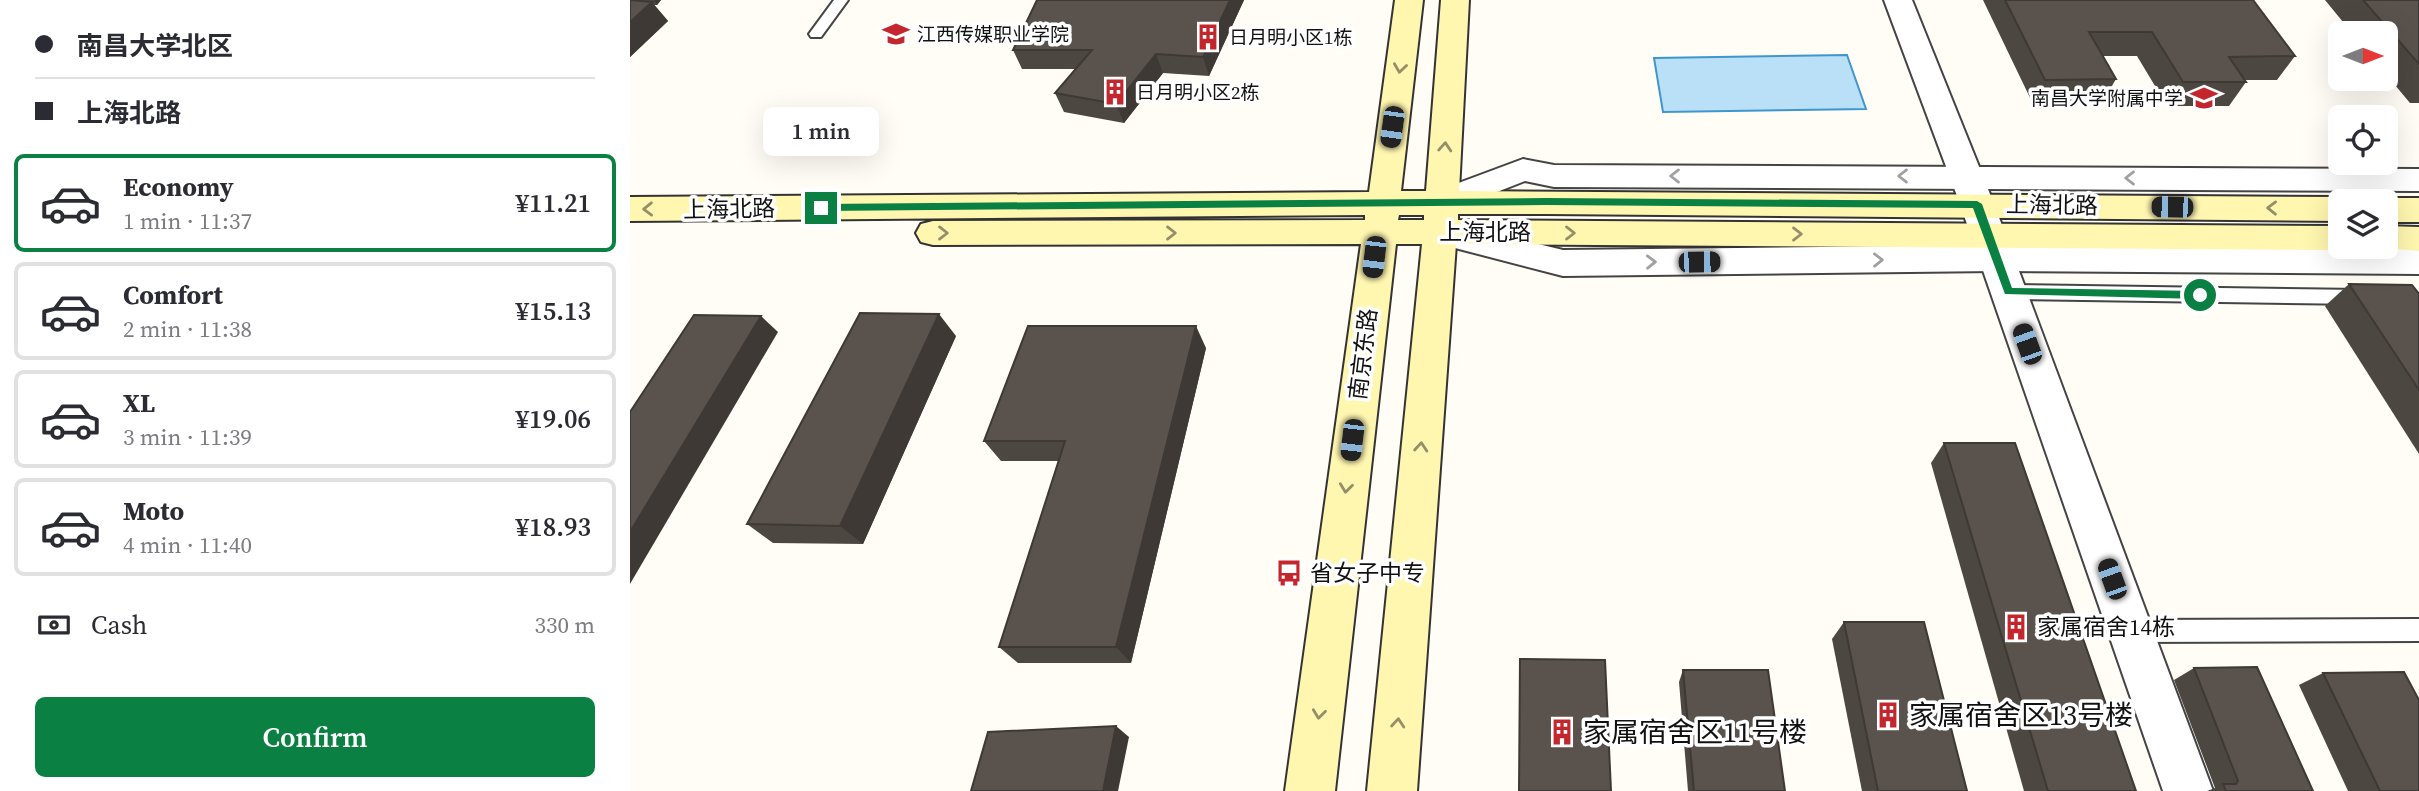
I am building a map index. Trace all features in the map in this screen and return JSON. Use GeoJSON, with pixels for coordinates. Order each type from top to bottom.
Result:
{"type":"FeatureCollection","features":[{"type":"Feature","properties":{"kind":"main road","name":"南京东路"},"geometry":{"type":"LineString","coordinates":[[1310,791],[1379,218],[1409,0]]}},
{"type":"Feature","properties":{"kind":"main road"},"geometry":{"type":"LineString","coordinates":[[1392,791],[1441,217],[1455,0]]}},
{"type":"Feature","properties":{"kind":"main road","name":"上海北路"},"geometry":{"type":"LineString","coordinates":[[630,209],[1379,218]]}},
{"type":"Feature","properties":{"kind":"main road","name":"上海北路"},"geometry":{"type":"LineString","coordinates":[[1987,233],[2328,210]]}},
{"type":"Feature","properties":{"kind":"main road"},"geometry":{"type":"LineString","coordinates":[[2398,210],[2419,210]]}},
{"type":"Feature","properties":{"kind":"main road","name":"上海北路"},"geometry":{"type":"LineString","coordinates":[[630,234],[1441,217],[1987,233],[2328,238]]}},
{"type":"Feature","properties":{"kind":"main road"},"geometry":{"type":"LineString","coordinates":[[2398,238],[2419,239]]}},
{"type":"Feature","properties":{"kind":"street"},"geometry":{"type":"LineString","coordinates":[[1898,0],[1987,233],[2188,791]]}},
{"type":"Feature","properties":{"kind":"street"},"geometry":{"type":"LineString","coordinates":[[1441,217],[1563,264],[1987,233],[2419,180]]}},
{"type":"Feature","properties":{"kind":"street"},"geometry":{"type":"LineString","coordinates":[[1987,233],[2419,261]]}},
{"type":"Feature","properties":{"kind":"lane"},"geometry":{"type":"LineString","coordinates":[[816,34],[841,0]]}},
{"type":"Feature","properties":{"kind":"lane"},"geometry":{"type":"LineString","coordinates":[[1987,233],[2378,298]]}},
{"type":"Feature","properties":{"kind":"lane"},"geometry":{"type":"LineString","coordinates":[[2132,631],[2419,630]]}},
{"type":"Feature","properties":{"kind":"water"},"geometry":{"type":"Polygon","coordinates":[[[1847,55],[1866,109],[1663,112],[1654,58],[1847,55]]]}},
{"type":"Feature","properties":{"kind":"building"},"geometry":{"type":"Polygon","coordinates":[[[630,0],[652,2],[630,22],[630,0]]]}},
{"type":"Feature","properties":{"kind":"building"},"geometry":{"type":"Polygon","coordinates":[[[1037,0],[1230,0],[1203,57],[1156,54],[1116,104],[1055,93],[1092,50],[1013,50],[1037,0]]]}},
{"type":"Feature","properties":{"kind":"building"},"geometry":{"type":"Polygon","coordinates":[[[2005,0],[2253,0],[2295,56],[2229,57],[2246,82],[2183,82],[2152,32],[2089,32],[2116,79],[2045,80],[2005,0]]]}},
{"type":"Feature","properties":{"kind":"building"},"geometry":{"type":"Polygon","coordinates":[[[2363,0],[2419,0],[2419,64],[2398,40],[2398,21],[2381,21],[2363,0]]]}},
{"type":"Feature","properties":{"kind":"building"},"geometry":{"type":"Polygon","coordinates":[[[2349,284],[2412,285],[2419,294],[2419,390],[2349,284]]]}},
{"type":"Feature","properties":{"kind":"building"},"geometry":{"type":"Polygon","coordinates":[[[860,313],[939,314],[840,526],[747,524],[860,313]]]}},
{"type":"Feature","properties":{"kind":"building"},"geometry":{"type":"Polygon","coordinates":[[[694,315],[761,316],[630,532],[630,412],[694,315]]]}},
{"type":"Feature","properties":{"kind":"building"},"geometry":{"type":"Polygon","coordinates":[[[1028,326],[1196,326],[1116,647],[999,647],[1065,441],[984,441],[1028,326]]]}},
{"type":"Feature","properties":{"kind":"building","name":"家属宿舍14栋"},"geometry":{"type":"Polygon","coordinates":[[[1944,443],[2015,443],[2136,791],[2048,791],[1944,443]]]}},
{"type":"Feature","properties":{"kind":"building","name":"家属宿舍区13号楼"},"geometry":{"type":"Polygon","coordinates":[[[1844,622],[1924,622],[1967,791],[1878,791],[1844,622]]]}},
{"type":"Feature","properties":{"kind":"building","name":"家属宿舍区11号楼"},"geometry":{"type":"Polygon","coordinates":[[[1520,659],[1605,660],[1611,791],[1519,791],[1520,659]]]}},
{"type":"Feature","properties":{"kind":"building"},"geometry":{"type":"Polygon","coordinates":[[[2257,667],[2313,791],[2226,791],[2223,784],[2236,784],[2238,781],[2194,668],[2257,667]]]}},
{"type":"Feature","properties":{"kind":"building"},"geometry":{"type":"Polygon","coordinates":[[[1683,670],[1768,670],[1785,791],[1694,791],[1683,670]]]}},
{"type":"Feature","properties":{"kind":"building"},"geometry":{"type":"Polygon","coordinates":[[[2404,672],[2419,700],[2419,791],[2380,791],[2323,673],[2404,672]]]}},
{"type":"Feature","properties":{"kind":"building"},"geometry":{"type":"Polygon","coordinates":[[[1116,726],[1103,791],[971,791],[988,732],[1116,726]]]}},
{"type":"Feature","properties":{"kind":"place","name":"江西传媒职业学院"},"geometry":{"type":"Point","coordinates":[896,34]}},
{"type":"Feature","properties":{"kind":"place","name":"日月明小区1栋"},"geometry":{"type":"Point","coordinates":[1208,37]}},
{"type":"Feature","properties":{"kind":"place","name":"日月明小区2栋"},"geometry":{"type":"Point","coordinates":[1115,92]}},
{"type":"Feature","properties":{"kind":"place","name":"南昌大学附属中学"},"geometry":{"type":"Point","coordinates":[2204,98]}},
{"type":"Feature","properties":{"kind":"place","name":"省女子中专"},"geometry":{"type":"Point","coordinates":[1289,573]}},
{"type":"Feature","properties":{"kind":"place","name":"家属宿舍14栋"},"geometry":{"type":"Point","coordinates":[2016,627]}},
{"type":"Feature","properties":{"kind":"place","name":"家属宿舍区13号楼"},"geometry":{"type":"Point","coordinates":[1888,715]}},
{"type":"Feature","properties":{"kind":"place","name":"家属宿舍区11号楼"},"geometry":{"type":"Point","coordinates":[1562,732]}},
{"type":"Feature","properties":{"kind":"route"},"geometry":{"type":"LineString","coordinates":[[821,208],[1546,202],[1977,204],[2008,292],[2200,295]]}}]}
